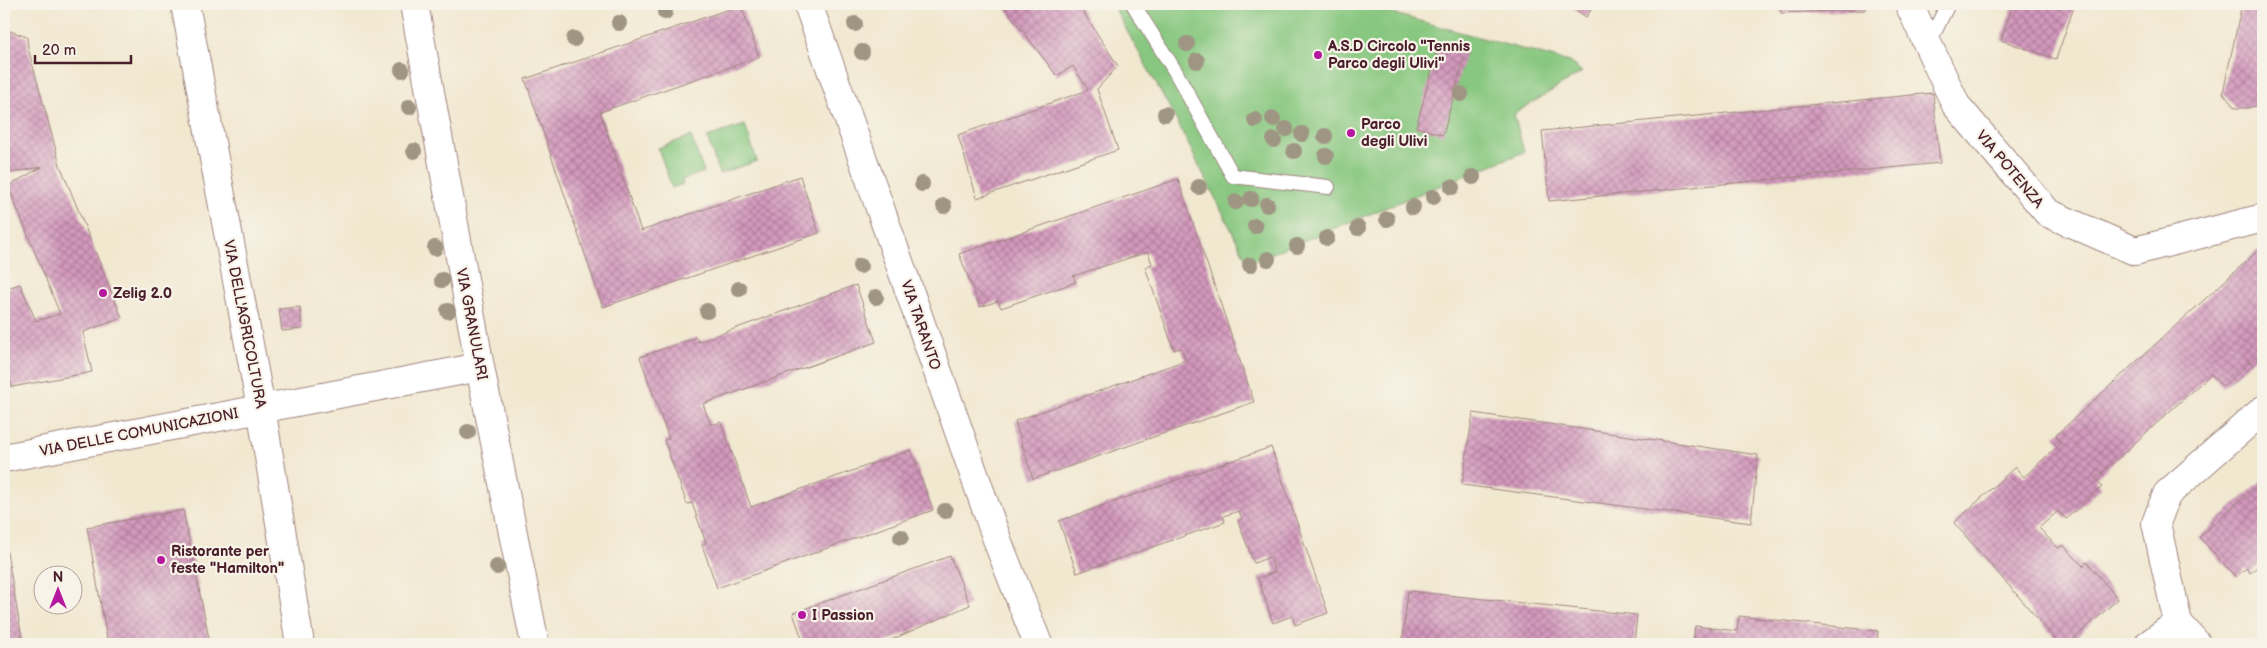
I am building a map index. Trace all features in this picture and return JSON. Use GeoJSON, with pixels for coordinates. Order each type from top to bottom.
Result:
{"type":"FeatureCollection","features":[{"type":"Feature","properties":{"kind":"street","name":"VIA DELL'AGRICOLTURA"},"geometry":{"type":"LineString","coordinates":[[185,4],[261,408],[300,644]]}},
{"type":"Feature","properties":{"kind":"street","name":"VIA GRANULARI"},"geometry":{"type":"LineString","coordinates":[[414,4],[480,367],[535,644]]}},
{"type":"Feature","properties":{"kind":"street","name":"VIA TARANTO"},"geometry":{"type":"LineString","coordinates":[[808,4],[999,545],[1038,644]]}},
{"type":"Feature","properties":{"kind":"street","name":"VIA POTENZA"},"geometry":{"type":"LineString","coordinates":[[1909,4],[1956,105],[2048,213],[2136,251],[2263,218]]}},
{"type":"Feature","properties":{"kind":"street","name":"VIA DELLE COMUNICAZIONI"},"geometry":{"type":"LineString","coordinates":[[4,458],[480,367]]}},
{"type":"Feature","properties":{"kind":"street"},"geometry":{"type":"LineString","coordinates":[[2198,644],[2178,623],[2156,523],[2167,494],[2263,410]]}},
{"type":"Feature","properties":{"kind":"street"},"geometry":{"type":"LineString","coordinates":[[2149,644],[2178,623]]}},
{"type":"Feature","properties":{"kind":"lane"},"geometry":{"type":"LineString","coordinates":[[1133,4],[1184,86],[1233,176],[1328,187]]}},
{"type":"Feature","properties":{"kind":"lane"},"geometry":{"type":"LineString","coordinates":[[1928,45],[1948,4]]}},
{"type":"Feature","properties":{"kind":"green space","name":"Parco degli Ulivi"},"geometry":{"type":"Polygon","coordinates":[[[1112,4],[1358,4],[1569,62],[1582,72],[1514,114],[1524,152],[1248,263],[1173,114],[1112,4]]]}},
{"type":"Feature","properties":{"kind":"green space"},"geometry":{"type":"Polygon","coordinates":[[[745,125],[757,161],[719,174],[707,137],[745,125]]]}},
{"type":"Feature","properties":{"kind":"green space"},"geometry":{"type":"Polygon","coordinates":[[[691,136],[704,172],[682,180],[683,184],[672,188],[658,148],[691,136]]]}},
{"type":"Feature","properties":{"kind":"building"},"geometry":{"type":"Polygon","coordinates":[[[1002,4],[1078,4],[1118,66],[1097,89],[1118,150],[977,198],[958,135],[1088,90],[1073,66],[1057,76],[1002,4]]]}},
{"type":"Feature","properties":{"kind":"building"},"geometry":{"type":"Polygon","coordinates":[[[1567,4],[1595,4],[1586,17],[1567,4]]]}},
{"type":"Feature","properties":{"kind":"building"},"geometry":{"type":"Polygon","coordinates":[[[1780,4],[1865,4],[1865,10],[1781,13],[1780,4]]]}},
{"type":"Feature","properties":{"kind":"building"},"geometry":{"type":"Polygon","coordinates":[[[2013,4],[2075,4],[2056,59],[2001,40],[2013,4]]]}},
{"type":"Feature","properties":{"kind":"building"},"geometry":{"type":"Polygon","coordinates":[[[2242,4],[2263,4],[2263,104],[2247,108],[2235,108],[2223,93],[2242,4]]]}},
{"type":"Feature","properties":{"kind":"building"},"geometry":{"type":"Polygon","coordinates":[[[741,5],[759,57],[600,112],[641,231],[800,176],[819,233],[603,307],[525,79],[741,5]]]}},
{"type":"Feature","properties":{"kind":"building"},"geometry":{"type":"Polygon","coordinates":[[[4,29],[27,37],[28,48],[60,165],[122,318],[83,332],[92,372],[12,387],[4,352],[4,289],[20,284],[36,321],[60,314],[8,186],[42,167],[4,174],[4,29]]]}},
{"type":"Feature","properties":{"kind":"building"},"geometry":{"type":"Polygon","coordinates":[[[1439,44],[1466,51],[1443,135],[1416,127],[1439,44]]]}},
{"type":"Feature","properties":{"kind":"building"},"geometry":{"type":"Polygon","coordinates":[[[1933,93],[1940,163],[1549,201],[1542,131],[1933,93]]]}},
{"type":"Feature","properties":{"kind":"building"},"geometry":{"type":"Polygon","coordinates":[[[1178,179],[1254,402],[1033,479],[1015,421],[1186,360],[1181,348],[1174,350],[1145,267],[1152,264],[1148,252],[1073,276],[1076,282],[1001,308],[998,301],[980,307],[959,254],[1178,179]]]}},
{"type":"Feature","properties":{"kind":"building"},"geometry":{"type":"Polygon","coordinates":[[[2263,246],[2263,350],[2223,387],[2211,374],[2095,479],[2102,487],[2066,519],[2058,511],[2039,528],[2058,548],[2063,545],[2083,566],[2087,562],[2118,599],[2068,644],[2060,644],[1954,523],[2015,467],[2024,477],[2061,443],[2055,436],[2263,246]]]}},
{"type":"Feature","properties":{"kind":"building"},"geometry":{"type":"Polygon","coordinates":[[[856,285],[876,342],[703,404],[711,425],[721,422],[751,507],[911,450],[933,510],[717,588],[702,545],[706,543],[692,503],[687,504],[664,440],[669,439],[640,357],[697,337],[698,342],[856,285]]]}},
{"type":"Feature","properties":{"kind":"building"},"geometry":{"type":"Polygon","coordinates":[[[300,307],[302,329],[282,331],[279,309],[300,307]]]}},
{"type":"Feature","properties":{"kind":"building"},"geometry":{"type":"Polygon","coordinates":[[[1473,413],[1758,455],[1751,523],[1462,485],[1473,413]]]}},
{"type":"Feature","properties":{"kind":"building"},"geometry":{"type":"Polygon","coordinates":[[[1271,447],[1328,613],[1295,625],[1292,616],[1273,623],[1258,578],[1275,572],[1270,557],[1254,563],[1238,521],[1242,519],[1239,511],[1223,516],[1225,522],[1077,573],[1059,521],[1271,447]]]}},
{"type":"Feature","properties":{"kind":"building"},"geometry":{"type":"Polygon","coordinates":[[[2263,479],[2263,562],[2250,573],[2246,568],[2236,577],[2199,537],[2263,479]]]}},
{"type":"Feature","properties":{"kind":"building"},"geometry":{"type":"Polygon","coordinates":[[[183,510],[210,644],[108,644],[87,527],[183,510]]]}},
{"type":"Feature","properties":{"kind":"building"},"geometry":{"type":"Polygon","coordinates":[[[5,541],[23,644],[4,644],[5,541]]]}},
{"type":"Feature","properties":{"kind":"building"},"geometry":{"type":"Polygon","coordinates":[[[950,556],[970,605],[882,644],[804,644],[793,613],[950,556]]]}},
{"type":"Feature","properties":{"kind":"building"},"geometry":{"type":"Polygon","coordinates":[[[1408,591],[1637,615],[1634,644],[1402,644],[1408,591]]]}},
{"type":"Feature","properties":{"kind":"building"},"geometry":{"type":"Polygon","coordinates":[[[1739,616],[1878,631],[1877,644],[1693,644],[1695,626],[1737,631],[1739,616]]]}},
{"type":"Feature","properties":{"kind":"place","name":"A.S.D Circolo \"Tennis Parco degli Ulivi\""},"geometry":{"type":"Point","coordinates":[1318,55]}},
{"type":"Feature","properties":{"kind":"place","name":"Parco degli Ulivi"},"geometry":{"type":"Point","coordinates":[1351,133]}},
{"type":"Feature","properties":{"kind":"place","name":"Zelig 2.0"},"geometry":{"type":"Point","coordinates":[103,293]}},
{"type":"Feature","properties":{"kind":"place","name":"Ristorante per feste \"Hamilton\""},"geometry":{"type":"Point","coordinates":[161,560]}},
{"type":"Feature","properties":{"kind":"place","name":"I Passion"},"geometry":{"type":"Point","coordinates":[802,615]}}]}
